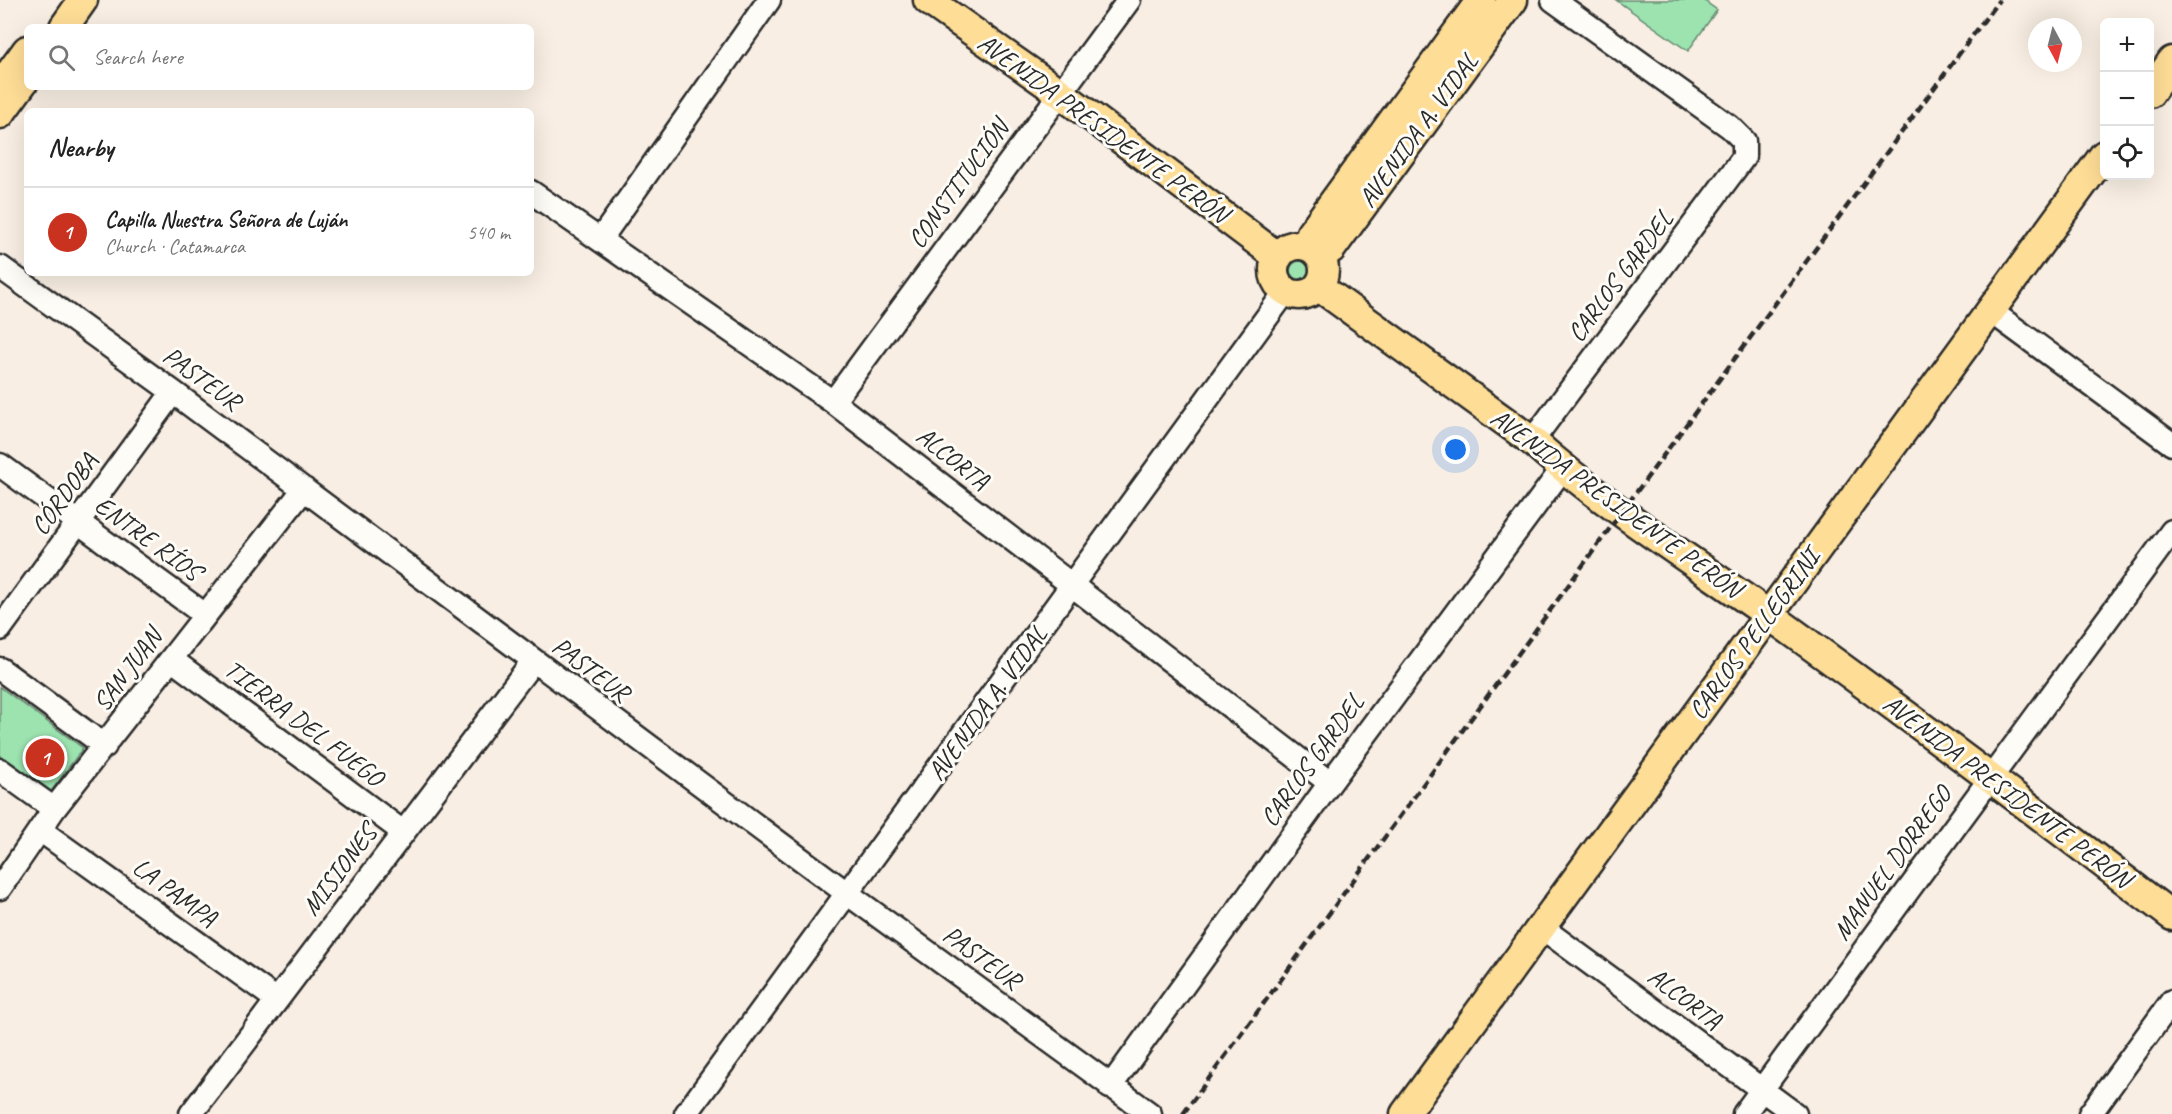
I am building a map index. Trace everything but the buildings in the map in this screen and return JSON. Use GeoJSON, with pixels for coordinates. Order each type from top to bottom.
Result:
{"type":"FeatureCollection","features":[{"type":"Feature","properties":{"kind":"main road"},"geometry":{"type":"LineString","coordinates":[[46,24],[63,0]]}},
{"type":"Feature","properties":{"kind":"main road"},"geometry":{"type":"LineString","coordinates":[[66,24],[83,0]]}},
{"type":"Feature","properties":{"kind":"main road","name":"AVENIDA PRESIDENTE PERÓN"},"geometry":{"type":"LineString","coordinates":[[928,0],[1060,93],[1278,257]]}},
{"type":"Feature","properties":{"kind":"main road","name":"AVENIDA A. VIDAL"},"geometry":{"type":"LineString","coordinates":[[1481,0],[1311,233],[1313,251],[1331,249],[1513,0]]}},
{"type":"Feature","properties":{"kind":"main road"},"geometry":{"type":"LineString","coordinates":[[0,87],[24,54]]}},
{"type":"Feature","properties":{"kind":"main road"},"geometry":{"type":"LineString","coordinates":[[2154,87],[2172,61]]}},
{"type":"Feature","properties":{"kind":"main road"},"geometry":{"type":"LineString","coordinates":[[0,114],[24,81]]}},
{"type":"Feature","properties":{"kind":"main road","name":"CARLOS PELLEGRINI"},"geometry":{"type":"LineString","coordinates":[[1405,1114],[1992,312],[2100,161]]}},
{"type":"Feature","properties":{"kind":"main road"},"geometry":{"type":"LineString","coordinates":[[1290,247],[1313,251],[1323,262],[1323,275],[1318,286],[1303,294],[1286,291],[1277,282],[1275,276],[1274,269],[1278,257],[1290,247]]}},
{"type":"Feature","properties":{"kind":"main road","name":"AVENIDA PRESIDENTE PERÓN"},"geometry":{"type":"LineString","coordinates":[[1318,286],[1533,441],[1563,468],[1621,513],[1768,615],[1990,777],[2172,916]]}},
{"type":"Feature","properties":{"kind":"street"},"geometry":{"type":"LineString","coordinates":[[600,240],[769,0]]}},
{"type":"Feature","properties":{"kind":"street","name":"CONSTITUCIÓN"},"geometry":{"type":"LineString","coordinates":[[833,402],[1129,0]]}},
{"type":"Feature","properties":{"kind":"street","name":"CARLOS GARDEL"},"geometry":{"type":"LineString","coordinates":[[1533,441],[1744,157],[1744,141],[1730,127],[1553,0]]}},
{"type":"Feature","properties":{"kind":"street","name":"ALCORTA"},"geometry":{"type":"LineString","coordinates":[[534,194],[833,402],[1330,783]]}},
{"type":"Feature","properties":{"kind":"street","name":"PASTEUR"},"geometry":{"type":"LineString","coordinates":[[0,267],[173,392],[1110,1087],[1150,1114]]}},
{"type":"Feature","properties":{"kind":"street","name":"AVENIDA A. VIDAL"},"geometry":{"type":"LineString","coordinates":[[687,1114],[1286,291]]}},
{"type":"Feature","properties":{"kind":"street"},"geometry":{"type":"LineString","coordinates":[[1992,312],[2172,444]]}},
{"type":"Feature","properties":{"kind":"street","name":"CÓRDOBA"},"geometry":{"type":"LineString","coordinates":[[0,629],[173,392]]}},
{"type":"Feature","properties":{"kind":"street","name":"ENTRE RÍOS"},"geometry":{"type":"LineString","coordinates":[[0,465],[205,615]]}},
{"type":"Feature","properties":{"kind":"street","name":"CARLOS GARDEL"},"geometry":{"type":"LineString","coordinates":[[1110,1087],[1330,783],[1563,468]]}},
{"type":"Feature","properties":{"kind":"street","name":"SAN JUAN"},"geometry":{"type":"LineString","coordinates":[[0,888],[54,809],[304,489]]}},
{"type":"Feature","properties":{"kind":"street","name":"MANUEL DORREGO"},"geometry":{"type":"LineString","coordinates":[[1744,1114],[2172,531]]}},
{"type":"Feature","properties":{"kind":"street","name":"TIERRA DEL FUEGO"},"geometry":{"type":"LineString","coordinates":[[171,659],[403,832]]}},
{"type":"Feature","properties":{"kind":"street","name":"MISIONES"},"geometry":{"type":"LineString","coordinates":[[191,1114],[533,661]]}},
{"type":"Feature","properties":{"kind":"street"},"geometry":{"type":"LineString","coordinates":[[0,669],[105,746]]}},
{"type":"Feature","properties":{"kind":"street"},"geometry":{"type":"LineString","coordinates":[[0,770],[54,809]]}},
{"type":"Feature","properties":{"kind":"street","name":"LA PAMPA"},"geometry":{"type":"LineString","coordinates":[[40,830],[277,1000]]}},
{"type":"Feature","properties":{"kind":"street","name":"ALCORTA"},"geometry":{"type":"LineString","coordinates":[[1541,927],[1795,1114]]}},
{"type":"Feature","properties":{"kind":"street"},"geometry":{"type":"LineString","coordinates":[[2090,1114],[2172,1001]]}},
{"type":"Feature","properties":{"kind":"green space"},"geometry":{"type":"Polygon","coordinates":[[[1616,0],[1703,0],[1717,10],[1688,51],[1616,0]]]}},
{"type":"Feature","properties":{"kind":"green space"},"geometry":{"type":"Polygon","coordinates":[[[1300,261],[1307,264],[1310,271],[1307,278],[1300,281],[1293,278],[1290,271],[1293,264],[1300,261]]]}},
{"type":"Feature","properties":{"kind":"green space"},"geometry":{"type":"Polygon","coordinates":[[[0,687],[83,748],[49,794],[0,758],[0,687]]]}},
{"type":"Feature","properties":{"kind":"railway"},"geometry":{"type":"LineString","coordinates":[[1183,1114],[1999,0]]}},
{"type":"Feature","properties":{"kind":"place","name":"Capilla Nuestra Señora de Luján"},"geometry":{"type":"Point","coordinates":[45,758]}}]}
